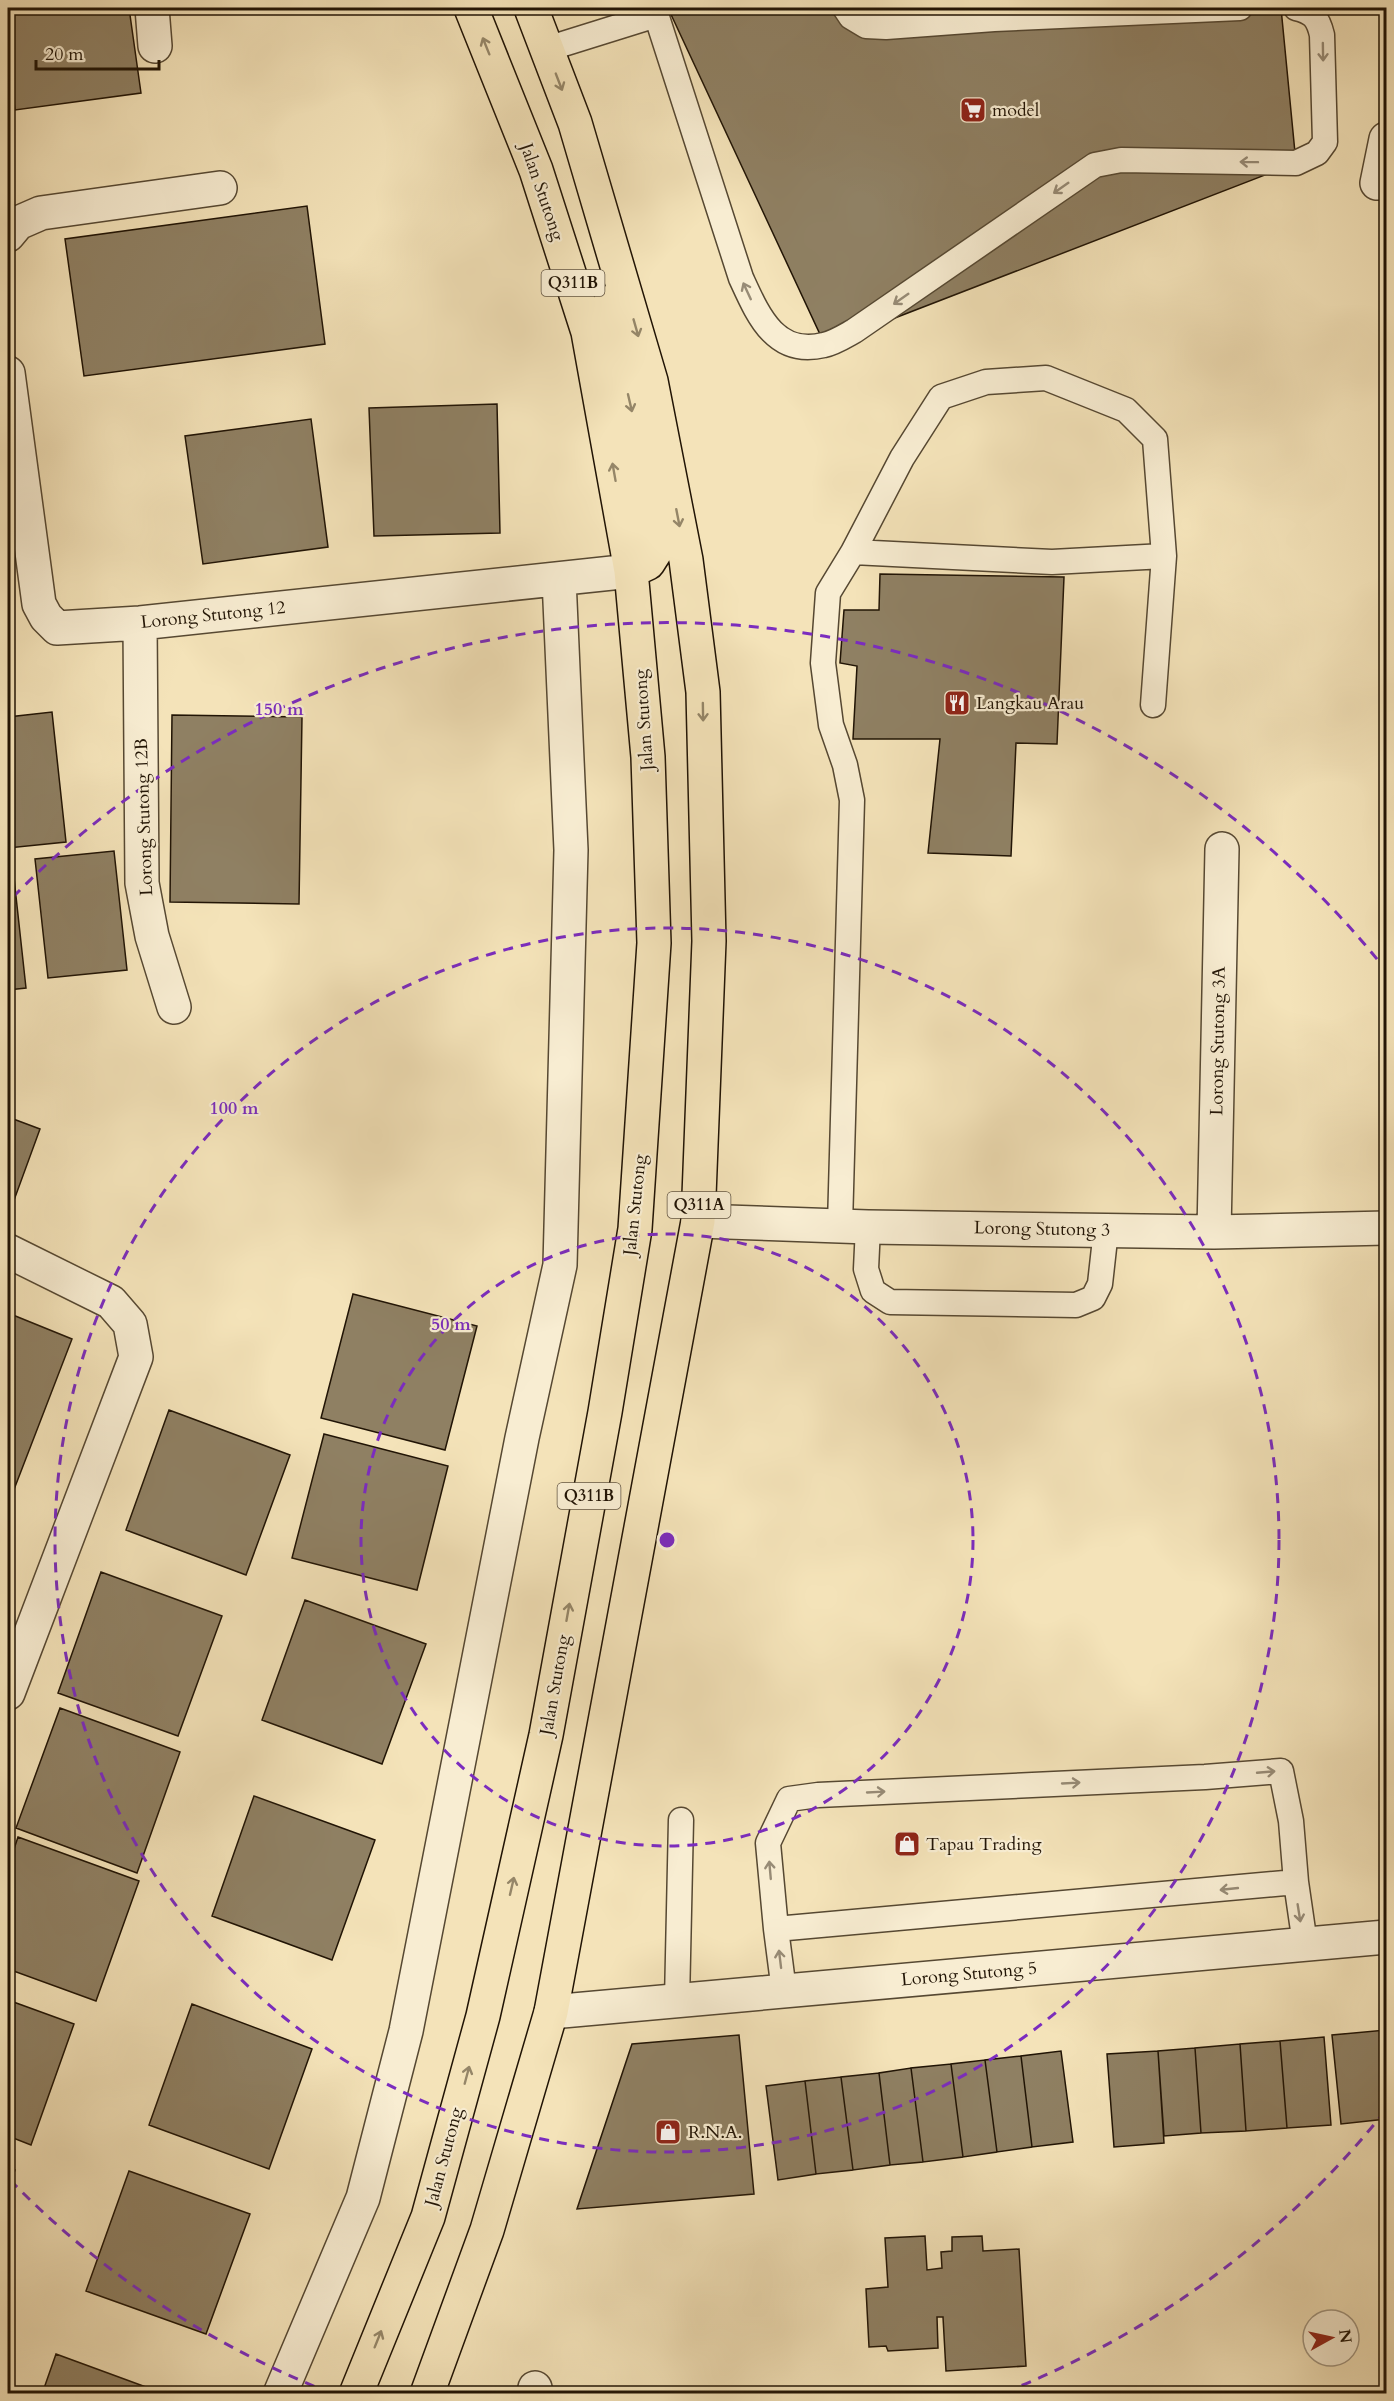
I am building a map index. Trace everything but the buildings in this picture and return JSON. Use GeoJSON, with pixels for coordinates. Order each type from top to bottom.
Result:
{"type":"FeatureCollection","features":[{"type":"Feature","properties":{"kind":"main road","name":"Jalan Stutong"},"geometry":{"type":"LineString","coordinates":[[356,2394],[428,2217],[483,2016],[546,1735],[605,1412],[635,1229],[654,943],[648,757],[631,571],[588,332],[536,170],[471,8]]}},
{"type":"Feature","properties":{"kind":"main road","name":"Q311A"},"geometry":{"type":"LineString","coordinates":[[427,2394],[487,2230],[551,2012],[698,1221],[709,941],[703,692],[686,560],[653,392],[617,263],[575,123],[531,8]]}},
{"type":"Feature","properties":{"kind":"main road"},"geometry":{"type":"LineString","coordinates":[[617,263],[608,310],[634,417],[648,495],[655,552],[648,563],[631,571]]}},
{"type":"Feature","properties":{"kind":"street"},"geometry":{"type":"LineString","coordinates":[[152,8],[155,46]]}},
{"type":"Feature","properties":{"kind":"street"},"geometry":{"type":"LineString","coordinates":[[1377,183],[1386,139]]}},
{"type":"Feature","properties":{"kind":"street"},"geometry":{"type":"LineString","coordinates":[[8,235],[18,223],[41,213],[220,188]]}},
{"type":"Feature","properties":{"kind":"street","name":"Lorong Stutong 12"},"geometry":{"type":"LineString","coordinates":[[8,373],[39,604],[46,617],[57,628],[140,623],[631,571]]}},
{"type":"Feature","properties":{"kind":"street"},"geometry":{"type":"LineString","coordinates":[[280,2394],[363,2198],[406,2031],[522,1438],[560,1265],[572,850],[559,579]]}},
{"type":"Feature","properties":{"kind":"street","name":"Lorong Stutong 12B"},"geometry":{"type":"LineString","coordinates":[[140,623],[142,883],[152,936],[174,1007]]}},
{"type":"Feature","properties":{"kind":"street","name":"Lorong Stutong 3A"},"geometry":{"type":"LineString","coordinates":[[1214,1232],[1222,849]]}},
{"type":"Feature","properties":{"kind":"street","name":"Lorong Stutong 3"},"geometry":{"type":"LineString","coordinates":[[698,1221],[1214,1232],[1386,1228]]}},
{"type":"Feature","properties":{"kind":"street"},"geometry":{"type":"LineString","coordinates":[[8,1251],[111,1302],[130,1324],[136,1357],[8,1693]]}},
{"type":"Feature","properties":{"kind":"street","name":"Lorong Stutong 5"},"geometry":{"type":"LineString","coordinates":[[551,2012],[1386,1937]]}},
{"type":"Feature","properties":{"kind":"lane"},"geometry":{"type":"LineString","coordinates":[[845,8],[851,17],[866,26],[886,27],[994,19],[1240,8]]}},
{"type":"Feature","properties":{"kind":"lane"},"geometry":{"type":"LineString","coordinates":[[547,49],[655,11],[741,278],[760,319],[777,337],[798,347],[825,345],[854,331],[1095,165],[1120,160],[1296,163],[1317,153],[1325,142],[1322,35],[1319,20],[1309,11],[1296,8]]}},
{"type":"Feature","properties":{"kind":"lane"},"geometry":{"type":"LineString","coordinates":[[1106,1230],[1100,1284],[1093,1298],[1076,1305],[890,1302],[873,1291],[854,1226],[852,800],[845,765],[831,725],[823,663],[828,592],[853,552],[902,458],[941,397],[986,382],[1046,378],[1126,410],[1155,439],[1164,556],[1153,705]]}},
{"type":"Feature","properties":{"kind":"lane"},"geometry":{"type":"LineString","coordinates":[[853,552],[1052,562],[1164,556]]}},
{"type":"Feature","properties":{"kind":"lane"},"geometry":{"type":"LineString","coordinates":[[784,1990],[768,1843],[789,1799],[818,1795],[1205,1777],[1281,1771],[1291,1821],[1298,1909],[1305,1944]]}},
{"type":"Feature","properties":{"kind":"lane"},"geometry":{"type":"LineString","coordinates":[[676,2001],[681,1820]]}},
{"type":"Feature","properties":{"kind":"lane"},"geometry":{"type":"LineString","coordinates":[[776,1929],[1296,1882]]}},
{"type":"Feature","properties":{"kind":"place","name":"model"},"geometry":{"type":"Point","coordinates":[973,110]}},
{"type":"Feature","properties":{"kind":"place","name":"Langkau Arau"},"geometry":{"type":"Point","coordinates":[957,703]}},
{"type":"Feature","properties":{"kind":"place","name":"Tapau Trading"},"geometry":{"type":"Point","coordinates":[907,1844]}},
{"type":"Feature","properties":{"kind":"place","name":"R.N.A."},"geometry":{"type":"Point","coordinates":[668,2132]}}]}
